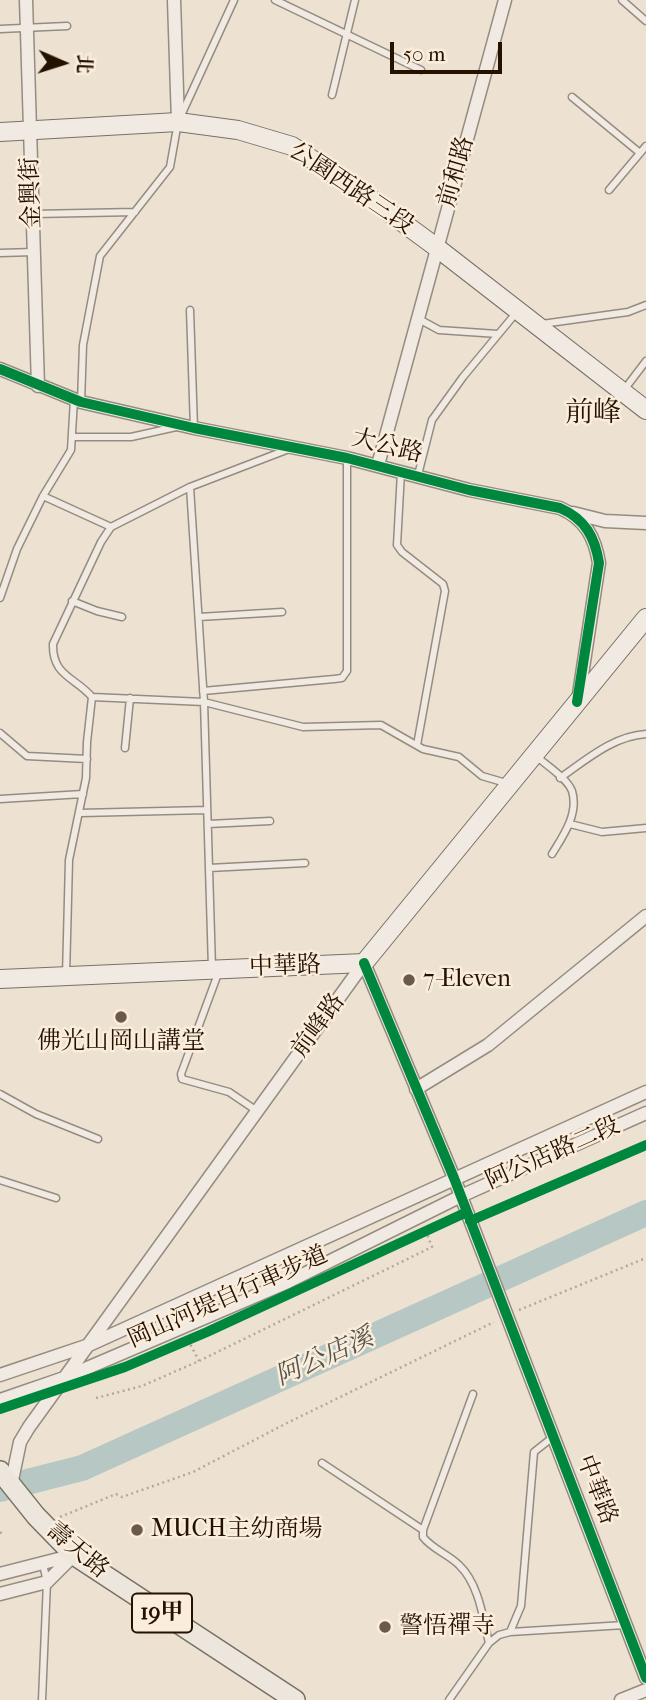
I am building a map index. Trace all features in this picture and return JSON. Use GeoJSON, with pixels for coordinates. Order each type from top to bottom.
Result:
{"type":"FeatureCollection","features":[{"type":"Feature","properties":{"kind":"main road","name":"公園西路三段"},"geometry":{"type":"LineString","coordinates":[[0,132],[178,122],[239,131],[292,146],[436,247],[646,410]]}},
{"type":"Feature","properties":{"kind":"main road","name":"前峰路"},"geometry":{"type":"LineString","coordinates":[[364,963],[646,618]]}},
{"type":"Feature","properties":{"kind":"main road","name":"中華路"},"geometry":{"type":"LineString","coordinates":[[0,979],[364,963]]}},
{"type":"Feature","properties":{"kind":"main road","name":"19甲"},"geometry":{"type":"LineString","coordinates":[[5,1478],[40,1520]]}},
{"type":"Feature","properties":{"kind":"main road","name":"壽天路"},"geometry":{"type":"LineString","coordinates":[[40,1520],[74,1555],[295,1700]]}},
{"type":"Feature","properties":{"kind":"street","name":"金興街"},"geometry":{"type":"LineString","coordinates":[[26,0],[38,386]]}},
{"type":"Feature","properties":{"kind":"street"},"geometry":{"type":"LineString","coordinates":[[173,0],[178,122]]}},
{"type":"Feature","properties":{"kind":"street","name":"前和路"},"geometry":{"type":"LineString","coordinates":[[378,465],[505,0]]}},
{"type":"Feature","properties":{"kind":"street","name":"大公路"},"geometry":{"type":"LineString","coordinates":[[0,369],[77,401],[188,427],[378,465],[469,490],[560,508],[605,521],[646,523]]}},
{"type":"Feature","properties":{"kind":"street"},"geometry":{"type":"LineString","coordinates":[[573,513],[592,536],[599,563],[577,702]]}},
{"type":"Feature","properties":{"kind":"street"},"geometry":{"type":"LineString","coordinates":[[416,1089],[488,1045],[644,921]]}},
{"type":"Feature","properties":{"kind":"street"},"geometry":{"type":"LineString","coordinates":[[364,963],[461,1196]]}},
{"type":"Feature","properties":{"kind":"street","name":"前峰路"},"geometry":{"type":"LineString","coordinates":[[5,1478],[20,1442],[37,1416],[364,963]]}},
{"type":"Feature","properties":{"kind":"street","name":"阿公店路二段"},"geometry":{"type":"LineString","coordinates":[[0,1375],[89,1345],[646,1091]]}},
{"type":"Feature","properties":{"kind":"street","name":"阿公店路二段"},"geometry":{"type":"LineString","coordinates":[[0,1400],[64,1378],[288,1282],[461,1196],[646,1113]]}},
{"type":"Feature","properties":{"kind":"street"},"geometry":{"type":"LineString","coordinates":[[589,1118],[597,1135]]}},
{"type":"Feature","properties":{"kind":"street","name":"中華路"},"geometry":{"type":"LineString","coordinates":[[461,1196],[646,1678]]}},
{"type":"Feature","properties":{"kind":"street"},"geometry":{"type":"LineString","coordinates":[[277,1260],[288,1282]]}},
{"type":"Feature","properties":{"kind":"street"},"geometry":{"type":"LineString","coordinates":[[0,1574],[74,1555]]}},
{"type":"Feature","properties":{"kind":"street"},"geometry":{"type":"LineString","coordinates":[[0,1594],[47,1581],[74,1555]]}},
{"type":"Feature","properties":{"kind":"street"},"geometry":{"type":"LineString","coordinates":[[621,1700],[646,1690]]}},
{"type":"Feature","properties":{"kind":"lane"},"geometry":{"type":"LineString","coordinates":[[0,598],[17,549],[43,496],[71,450],[83,345],[100,256],[170,167],[178,122],[234,0]]}},
{"type":"Feature","properties":{"kind":"lane"},"geometry":{"type":"LineString","coordinates":[[275,0],[421,70]]}},
{"type":"Feature","properties":{"kind":"lane"},"geometry":{"type":"LineString","coordinates":[[332,95],[355,0]]}},
{"type":"Feature","properties":{"kind":"lane"},"geometry":{"type":"LineString","coordinates":[[622,0],[646,21]]}},
{"type":"Feature","properties":{"kind":"lane"},"geometry":{"type":"LineString","coordinates":[[0,29],[67,26]]}},
{"type":"Feature","properties":{"kind":"lane"},"geometry":{"type":"LineString","coordinates":[[572,97],[640,153]]}},
{"type":"Feature","properties":{"kind":"lane"},"geometry":{"type":"LineString","coordinates":[[610,190],[646,146]]}},
{"type":"Feature","properties":{"kind":"lane"},"geometry":{"type":"LineString","coordinates":[[33,214],[135,212]]}},
{"type":"Feature","properties":{"kind":"lane"},"geometry":{"type":"LineString","coordinates":[[0,253],[34,252]]}},
{"type":"Feature","properties":{"kind":"lane"},"geometry":{"type":"LineString","coordinates":[[535,324],[628,312],[646,304]]}},
{"type":"Feature","properties":{"kind":"lane"},"geometry":{"type":"LineString","coordinates":[[74,438],[131,437],[188,427],[190,310]]}},
{"type":"Feature","properties":{"kind":"lane"},"geometry":{"type":"LineString","coordinates":[[418,475],[432,421],[463,377],[518,311]]}},
{"type":"Feature","properties":{"kind":"lane"},"geometry":{"type":"LineString","coordinates":[[417,318],[439,330],[498,334]]}},
{"type":"Feature","properties":{"kind":"lane"},"geometry":{"type":"LineString","coordinates":[[622,392],[646,361]]}},
{"type":"Feature","properties":{"kind":"lane"},"geometry":{"type":"LineString","coordinates":[[295,447],[190,487],[111,527],[101,541],[53,644],[55,663],[59,671],[92,697],[204,702],[303,727],[381,725],[417,745],[459,757],[482,776],[510,784]]}},
{"type":"Feature","properties":{"kind":"lane"},"geometry":{"type":"LineString","coordinates":[[203,691],[334,680],[342,678],[347,671],[347,458]]}},
{"type":"Feature","properties":{"kind":"lane"},"geometry":{"type":"LineString","coordinates":[[401,471],[397,545],[402,552],[443,583],[445,591],[417,745]]}},
{"type":"Feature","properties":{"kind":"lane"},"geometry":{"type":"LineString","coordinates":[[190,487],[204,702],[209,868],[216,970],[181,1074],[182,1079],[229,1091],[257,1111]]}},
{"type":"Feature","properties":{"kind":"lane"},"geometry":{"type":"LineString","coordinates":[[43,496],[111,527]]}},
{"type":"Feature","properties":{"kind":"lane"},"geometry":{"type":"LineString","coordinates":[[72,601],[122,617]]}},
{"type":"Feature","properties":{"kind":"lane"},"geometry":{"type":"LineString","coordinates":[[199,617],[282,612]]}},
{"type":"Feature","properties":{"kind":"lane"},"geometry":{"type":"LineString","coordinates":[[66,976],[69,860],[83,794],[92,697]]}},
{"type":"Feature","properties":{"kind":"lane"},"geometry":{"type":"LineString","coordinates":[[125,748],[130,698]]}},
{"type":"Feature","properties":{"kind":"lane"},"geometry":{"type":"LineString","coordinates":[[0,733],[27,756],[87,759]]}},
{"type":"Feature","properties":{"kind":"lane"},"geometry":{"type":"LineString","coordinates":[[560,778],[609,745],[630,735],[646,734]]}},
{"type":"Feature","properties":{"kind":"lane"},"geometry":{"type":"LineString","coordinates":[[534,755],[572,792],[570,824],[552,854]]}},
{"type":"Feature","properties":{"kind":"lane"},"geometry":{"type":"LineString","coordinates":[[0,799],[83,794]]}},
{"type":"Feature","properties":{"kind":"lane"},"geometry":{"type":"LineString","coordinates":[[80,813],[207,810]]}},
{"type":"Feature","properties":{"kind":"lane"},"geometry":{"type":"LineString","coordinates":[[208,824],[270,821]]}},
{"type":"Feature","properties":{"kind":"lane"},"geometry":{"type":"LineString","coordinates":[[570,824],[602,832],[646,828]]}},
{"type":"Feature","properties":{"kind":"lane"},"geometry":{"type":"LineString","coordinates":[[209,868],[304,863]]}},
{"type":"Feature","properties":{"kind":"lane"},"geometry":{"type":"LineString","coordinates":[[0,1094],[36,1114],[98,1139]]}},
{"type":"Feature","properties":{"kind":"lane"},"geometry":{"type":"LineString","coordinates":[[0,1180],[56,1198]]}},
{"type":"Feature","properties":{"kind":"lane"},"geometry":{"type":"LineString","coordinates":[[472,1394],[423,1530],[423,1537],[459,1565],[470,1580],[489,1643]]}},
{"type":"Feature","properties":{"kind":"lane"},"geometry":{"type":"LineString","coordinates":[[510,1632],[521,1606],[534,1452],[553,1437]]}},
{"type":"Feature","properties":{"kind":"lane"},"geometry":{"type":"LineString","coordinates":[[322,1463],[423,1530]]}},
{"type":"Feature","properties":{"kind":"lane"},"geometry":{"type":"LineString","coordinates":[[42,1700],[47,1581],[43,1562]]}},
{"type":"Feature","properties":{"kind":"lane"},"geometry":{"type":"LineString","coordinates":[[449,1700],[489,1643],[499,1635],[510,1632],[625,1625]]}},
{"type":"Feature","properties":{"kind":"path"},"geometry":{"type":"LineString","coordinates":[[96,1398],[142,1386],[199,1361],[432,1247],[431,1229],[415,1237]]}},
{"type":"Feature","properties":{"kind":"path"},"geometry":{"type":"LineString","coordinates":[[40,1520],[116,1494],[122,1497],[192,1472],[506,1316],[646,1258]]}},
{"type":"Feature","properties":{"kind":"path"},"geometry":{"type":"LineString","coordinates":[[193,1338],[199,1361]]}},
{"type":"Feature","properties":{"kind":"path"},"geometry":{"type":"LineString","coordinates":[[0,1533],[5,1531]]}},
{"type":"Feature","properties":{"kind":"waterway","name":"阿公店溪"},"geometry":{"type":"LineString","coordinates":[[0,1489],[82,1468],[646,1213]]}},
{"type":"Feature","properties":{"kind":"cycle path"},"geometry":{"type":"LineString","coordinates":[[0,369],[81,402],[194,428],[347,458],[469,490],[569,512],[587,530],[595,545],[599,563],[577,702]]}},
{"type":"Feature","properties":{"kind":"cycle path"},"geometry":{"type":"LineString","coordinates":[[364,963],[454,1178],[646,1678]]}},
{"type":"Feature","properties":{"kind":"cycle path"},"geometry":{"type":"LineString","coordinates":[[470,1221],[646,1145]]}},
{"type":"Feature","properties":{"kind":"cycle path","name":"岡山河堤自行車步道"},"geometry":{"type":"LineString","coordinates":[[0,1409],[125,1367],[467,1212]]}},
{"type":"Feature","properties":{"kind":"place","name":"7-Eleven"},"geometry":{"type":"Point","coordinates":[409,980]}},
{"type":"Feature","properties":{"kind":"place","name":"佛光山岡山講堂"},"geometry":{"type":"Point","coordinates":[121,1017]}},
{"type":"Feature","properties":{"kind":"place","name":"MUCH主幼商場"},"geometry":{"type":"Point","coordinates":[137,1530]}},
{"type":"Feature","properties":{"kind":"place","name":"警悟禪寺"},"geometry":{"type":"Point","coordinates":[385,1627]}},
{"type":"Feature","properties":{"kind":"district","name":"前峰"},"geometry":{"type":"Point","coordinates":[593,414]}}]}
